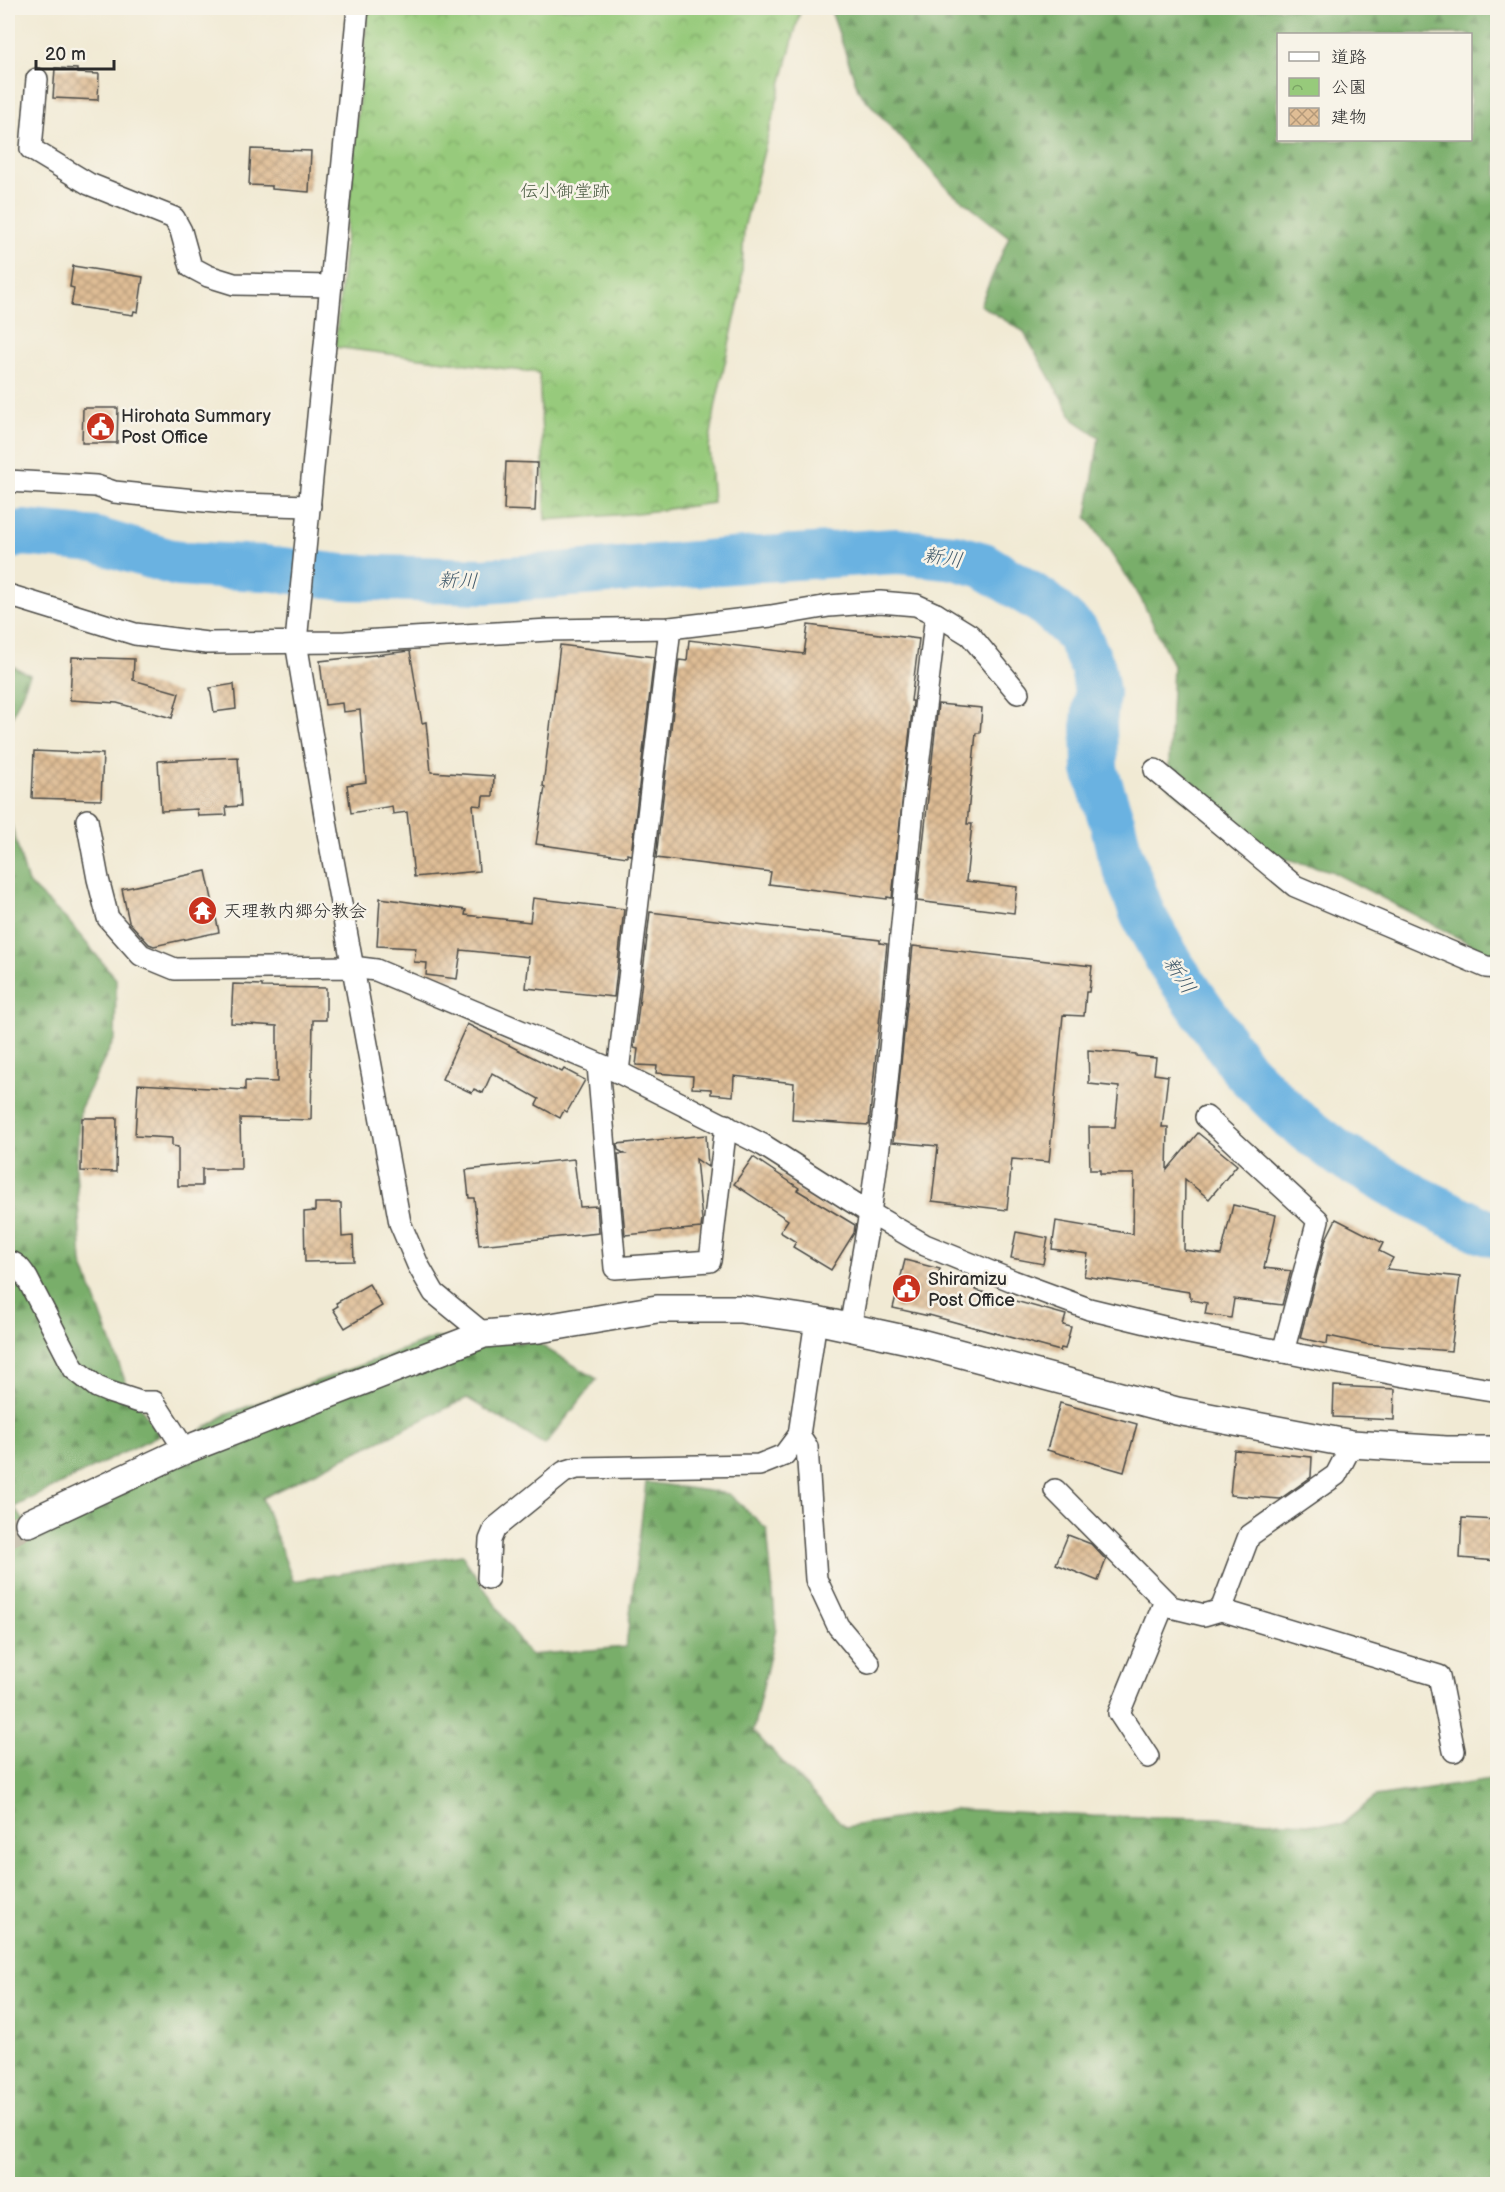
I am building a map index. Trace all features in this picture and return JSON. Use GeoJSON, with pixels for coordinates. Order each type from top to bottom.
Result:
{"type":"FeatureCollection","features":[{"type":"Feature","properties":{"kind":"street"},"geometry":{"type":"LineString","coordinates":[[358,8],[296,642],[352,967],[400,1222],[418,1265],[434,1293],[484,1334]]}},
{"type":"Feature","properties":{"kind":"street"},"geometry":{"type":"LineString","coordinates":[[37,79],[31,149],[89,184],[174,218],[181,231],[191,267],[208,276],[234,284],[331,286]]}},
{"type":"Feature","properties":{"kind":"street"},"geometry":{"type":"LineString","coordinates":[[8,481],[96,486],[114,492],[309,512]]}},
{"type":"Feature","properties":{"kind":"street"},"geometry":{"type":"LineString","coordinates":[[8,595],[135,634],[207,643],[296,642],[549,630],[670,628],[771,616],[830,606],[880,602],[916,605],[936,614],[970,635],[1018,693]]}},
{"type":"Feature","properties":{"kind":"street"},"geometry":{"type":"LineString","coordinates":[[850,1328],[870,1213],[885,1102],[913,808],[936,614]]}},
{"type":"Feature","properties":{"kind":"street"},"geometry":{"type":"LineString","coordinates":[[618,1072],[670,628]]}},
{"type":"Feature","properties":{"kind":"street"},"geometry":{"type":"LineString","coordinates":[[1155,770],[1295,886],[1486,967],[1497,968]]}},
{"type":"Feature","properties":{"kind":"street"},"geometry":{"type":"LineString","coordinates":[[87,820],[108,918],[141,955],[175,969],[352,967],[376,970],[618,1072],[763,1145],[870,1213],[926,1245],[1012,1281],[1089,1309],[1184,1332],[1405,1376],[1497,1391]]}},
{"type":"Feature","properties":{"kind":"street"},"geometry":{"type":"LineString","coordinates":[[598,1065],[615,1268],[710,1261],[726,1125]]}},
{"type":"Feature","properties":{"kind":"street"},"geometry":{"type":"LineString","coordinates":[[1206,1117],[1318,1220],[1283,1352]]}},
{"type":"Feature","properties":{"kind":"street"},"geometry":{"type":"LineString","coordinates":[[8,1262],[20,1269],[27,1278],[74,1369],[97,1387],[109,1392],[140,1402],[154,1402],[185,1450]]}},
{"type":"Feature","properties":{"kind":"street"},"geometry":{"type":"LineString","coordinates":[[29,1523],[185,1450],[484,1334],[540,1329],[657,1309],[740,1309],[816,1320],[913,1341],[1177,1411],[1352,1444],[1446,1450],[1497,1450]]}},
{"type":"Feature","properties":{"kind":"street"},"geometry":{"type":"LineString","coordinates":[[488,1578],[490,1540],[495,1528],[564,1472],[577,1468],[759,1465],[784,1455],[799,1435],[816,1320]]}},
{"type":"Feature","properties":{"kind":"street"},"geometry":{"type":"LineString","coordinates":[[799,1435],[807,1447],[816,1579],[838,1626],[869,1663]]}},
{"type":"Feature","properties":{"kind":"street"},"geometry":{"type":"LineString","coordinates":[[1221,1610],[1249,1536],[1336,1475],[1352,1444]]}},
{"type":"Feature","properties":{"kind":"street"},"geometry":{"type":"LineString","coordinates":[[1055,1490],[1171,1607],[1204,1615],[1221,1610],[1439,1676],[1454,1751]]}},
{"type":"Feature","properties":{"kind":"street"},"geometry":{"type":"LineString","coordinates":[[1148,1757],[1119,1713],[1165,1601]]}},
{"type":"Feature","properties":{"kind":"green space","name":"伝小御堂跡"},"geometry":{"type":"Polygon","coordinates":[[[368,8],[801,8],[744,228],[741,292],[716,403],[709,447],[713,503],[630,514],[546,520],[539,373],[335,347],[368,8]]]}},
{"type":"Feature","properties":{"kind":"green space"},"geometry":{"type":"Polygon","coordinates":[[[830,8],[1497,8],[1497,958],[1331,871],[1242,847],[1168,786],[1173,665],[1140,597],[1087,517],[1099,437],[1074,420],[1023,331],[980,305],[1009,237],[949,190],[859,92],[830,8]]]}},
{"type":"Feature","properties":{"kind":"green space"},"geometry":{"type":"Polygon","coordinates":[[[8,664],[30,675],[8,726],[8,664]]]}},
{"type":"Feature","properties":{"kind":"green space"},"geometry":{"type":"Polygon","coordinates":[[[8,814],[28,883],[70,923],[116,979],[115,1038],[80,1109],[76,1169],[82,1263],[127,1386],[159,1435],[14,1507],[36,1537],[225,1415],[434,1338],[537,1343],[597,1379],[545,1445],[467,1398],[262,1498],[293,1581],[462,1555],[529,1655],[626,1647],[646,1482],[729,1494],[767,1529],[776,1628],[753,1731],[845,1827],[956,1809],[1092,1816],[1216,1818],[1341,1825],[1375,1797],[1497,1779],[1497,2184],[8,2184],[8,814]]]}},
{"type":"Feature","properties":{"kind":"building"},"geometry":{"type":"Polygon","coordinates":[[[55,68],[77,69],[77,73],[99,74],[98,100],[53,98],[55,68]]]}},
{"type":"Feature","properties":{"kind":"building"},"geometry":{"type":"Polygon","coordinates":[[[251,149],[311,151],[309,192],[249,185],[251,149]]]}},
{"type":"Feature","properties":{"kind":"building"},"geometry":{"type":"Polygon","coordinates":[[[73,266],[143,277],[138,312],[134,311],[133,315],[71,306],[74,288],[70,287],[73,266]]]}},
{"type":"Feature","properties":{"kind":"building"},"geometry":{"type":"Polygon","coordinates":[[[83,408],[118,408],[117,443],[82,443],[83,408]]]}},
{"type":"Feature","properties":{"kind":"building"},"geometry":{"type":"Polygon","coordinates":[[[506,462],[537,463],[535,511],[504,510],[506,462]]]}},
{"type":"Feature","properties":{"kind":"building"},"geometry":{"type":"Polygon","coordinates":[[[808,625],[919,639],[892,898],[769,884],[771,872],[656,858],[679,660],[687,661],[689,640],[804,654],[808,625]]]}},
{"type":"Feature","properties":{"kind":"building"},"geometry":{"type":"Polygon","coordinates":[[[560,645],[654,657],[631,855],[627,854],[627,857],[536,844],[545,787],[543,786],[560,645]]]}},
{"type":"Feature","properties":{"kind":"building"},"geometry":{"type":"Polygon","coordinates":[[[410,651],[422,723],[426,722],[431,772],[494,776],[493,796],[483,796],[482,806],[473,805],[479,871],[414,877],[407,812],[393,814],[392,806],[351,813],[347,785],[366,782],[360,710],[343,712],[342,703],[325,705],[320,661],[410,651]]]}},
{"type":"Feature","properties":{"kind":"building"},"geometry":{"type":"Polygon","coordinates":[[[72,657],[134,659],[133,680],[179,693],[172,718],[117,703],[70,700],[72,657]]]}},
{"type":"Feature","properties":{"kind":"building"},"geometry":{"type":"Polygon","coordinates":[[[234,684],[236,709],[214,712],[210,688],[234,684]]]}},
{"type":"Feature","properties":{"kind":"building"},"geometry":{"type":"Polygon","coordinates":[[[938,704],[982,708],[980,733],[976,733],[967,824],[972,824],[966,881],[1017,887],[1014,913],[917,901],[938,704]]]}},
{"type":"Feature","properties":{"kind":"building"},"geometry":{"type":"Polygon","coordinates":[[[34,751],[103,754],[101,800],[32,798],[34,751]]]}},
{"type":"Feature","properties":{"kind":"building"},"geometry":{"type":"Polygon","coordinates":[[[238,757],[241,806],[226,807],[227,815],[198,816],[197,809],[161,811],[158,761],[238,757]]]}},
{"type":"Feature","properties":{"kind":"building"},"geometry":{"type":"Polygon","coordinates":[[[206,871],[219,932],[154,946],[149,944],[129,922],[122,889],[206,871]]]}},
{"type":"Feature","properties":{"kind":"building"},"geometry":{"type":"Polygon","coordinates":[[[380,898],[466,910],[465,915],[530,922],[533,898],[624,909],[614,997],[526,988],[529,957],[461,950],[457,979],[426,975],[427,963],[414,962],[416,948],[377,946],[380,898]]]}},
{"type":"Feature","properties":{"kind":"building"},"geometry":{"type":"Polygon","coordinates":[[[650,912],[880,940],[880,943],[887,944],[869,1125],[792,1120],[794,1083],[734,1076],[733,1096],[711,1094],[711,1089],[692,1088],[693,1076],[656,1073],[657,1066],[636,1065],[638,1049],[634,1048],[650,912]]]}},
{"type":"Feature","properties":{"kind":"building"},"geometry":{"type":"Polygon","coordinates":[[[913,946],[1092,966],[1089,992],[1086,992],[1084,1016],[1063,1015],[1049,1162],[1012,1159],[1007,1210],[932,1201],[938,1146],[893,1142],[913,946]]]}},
{"type":"Feature","properties":{"kind":"building"},"geometry":{"type":"Polygon","coordinates":[[[233,984],[326,988],[326,1020],[313,1020],[311,1120],[240,1118],[241,1169],[202,1169],[202,1186],[178,1186],[178,1147],[172,1146],[172,1138],[135,1136],[138,1084],[245,1090],[245,1081],[277,1082],[277,1026],[231,1023],[233,984]]]}},
{"type":"Feature","properties":{"kind":"building"},"geometry":{"type":"Polygon","coordinates":[[[467,1024],[562,1072],[564,1069],[585,1080],[567,1112],[564,1110],[560,1118],[536,1105],[539,1099],[492,1073],[483,1093],[474,1089],[472,1093],[442,1079],[467,1024]]]}},
{"type":"Feature","properties":{"kind":"building"},"geometry":{"type":"Polygon","coordinates":[[[1088,1050],[1156,1058],[1154,1074],[1168,1076],[1162,1127],[1168,1127],[1167,1170],[1198,1133],[1237,1165],[1209,1199],[1185,1179],[1184,1250],[1221,1255],[1233,1205],[1276,1215],[1264,1268],[1291,1271],[1282,1305],[1234,1299],[1231,1318],[1205,1314],[1207,1303],[1191,1300],[1189,1292],[1084,1276],[1088,1254],[1052,1249],[1056,1221],[1133,1234],[1134,1174],[1100,1174],[1100,1170],[1090,1170],[1089,1127],[1115,1127],[1119,1087],[1089,1084],[1088,1050]]]}},
{"type":"Feature","properties":{"kind":"building"},"geometry":{"type":"Polygon","coordinates":[[[82,1118],[117,1118],[116,1172],[81,1171],[82,1118]]]}},
{"type":"Feature","properties":{"kind":"building"},"geometry":{"type":"Polygon","coordinates":[[[706,1135],[708,1167],[696,1159],[701,1228],[625,1235],[618,1154],[625,1154],[618,1150],[617,1144],[706,1135]]]}},
{"type":"Feature","properties":{"kind":"building"},"geometry":{"type":"Polygon","coordinates":[[[753,1157],[799,1188],[797,1190],[855,1225],[854,1233],[831,1270],[793,1247],[796,1242],[780,1232],[788,1220],[734,1184],[753,1157]]]}},
{"type":"Feature","properties":{"kind":"building"},"geometry":{"type":"Polygon","coordinates":[[[574,1159],[580,1207],[597,1206],[599,1233],[479,1245],[474,1198],[469,1198],[466,1170],[574,1159]]]}},
{"type":"Feature","properties":{"kind":"building"},"geometry":{"type":"Polygon","coordinates":[[[315,1203],[341,1203],[342,1237],[353,1236],[354,1261],[305,1262],[304,1212],[315,1211],[315,1203]]]}},
{"type":"Feature","properties":{"kind":"building"},"geometry":{"type":"Polygon","coordinates":[[[1336,1219],[1383,1243],[1379,1251],[1393,1258],[1387,1269],[1460,1277],[1451,1351],[1366,1344],[1328,1336],[1327,1344],[1300,1338],[1326,1239],[1336,1219]]]}},
{"type":"Feature","properties":{"kind":"building"},"geometry":{"type":"Polygon","coordinates":[[[1016,1232],[1048,1238],[1043,1264],[1011,1258],[1016,1232]]]}},
{"type":"Feature","properties":{"kind":"building"},"geometry":{"type":"Polygon","coordinates":[[[905,1260],[940,1269],[938,1275],[976,1286],[975,1290],[1066,1315],[1063,1325],[1071,1327],[1065,1349],[1061,1348],[1060,1351],[929,1315],[893,1308],[905,1260]]]}},
{"type":"Feature","properties":{"kind":"building"},"geometry":{"type":"Polygon","coordinates":[[[369,1284],[382,1306],[345,1328],[333,1309],[338,1306],[336,1303],[369,1284]]]}},
{"type":"Feature","properties":{"kind":"building"},"geometry":{"type":"Polygon","coordinates":[[[1334,1386],[1395,1389],[1394,1420],[1333,1417],[1334,1386]]]}},
{"type":"Feature","properties":{"kind":"building"},"geometry":{"type":"Polygon","coordinates":[[[1060,1403],[1137,1424],[1124,1472],[1047,1450],[1060,1403]]]}},
{"type":"Feature","properties":{"kind":"building"},"geometry":{"type":"Polygon","coordinates":[[[1234,1450],[1312,1457],[1311,1477],[1280,1499],[1230,1495],[1234,1450]]]}},
{"type":"Feature","properties":{"kind":"building"},"geometry":{"type":"Polygon","coordinates":[[[1462,1518],[1497,1520],[1497,1561],[1460,1558],[1462,1518]]]}},
{"type":"Feature","properties":{"kind":"building"},"geometry":{"type":"Polygon","coordinates":[[[1068,1535],[1091,1544],[1106,1560],[1098,1581],[1056,1564],[1068,1535]]]}},
{"type":"Feature","properties":{"kind":"waterway","name":"新川"},"geometry":{"type":"LineString","coordinates":[[8,537],[23,533],[96,540],[178,564],[265,568],[344,577],[485,581],[744,560],[897,551],[954,557],[983,565],[1044,603],[1077,633],[1093,668],[1097,692],[1094,722],[1095,770],[1119,851],[1143,915],[1171,965],[1244,1070],[1292,1118],[1341,1155],[1415,1197],[1486,1232],[1498,1235]]}},
{"type":"Feature","properties":{"kind":"tunnel"},"geometry":{"type":"LineString","coordinates":[[8,1534],[29,1523]]}},
{"type":"Feature","properties":{"kind":"place","name":"Hirohata Summary Post Office"},"geometry":{"type":"Point","coordinates":[100,426]}},
{"type":"Feature","properties":{"kind":"place","name":"天理教内郷分教会"},"geometry":{"type":"Point","coordinates":[202,911]}},
{"type":"Feature","properties":{"kind":"place","name":"Shiramizu Post Office"},"geometry":{"type":"Point","coordinates":[907,1289]}}]}
